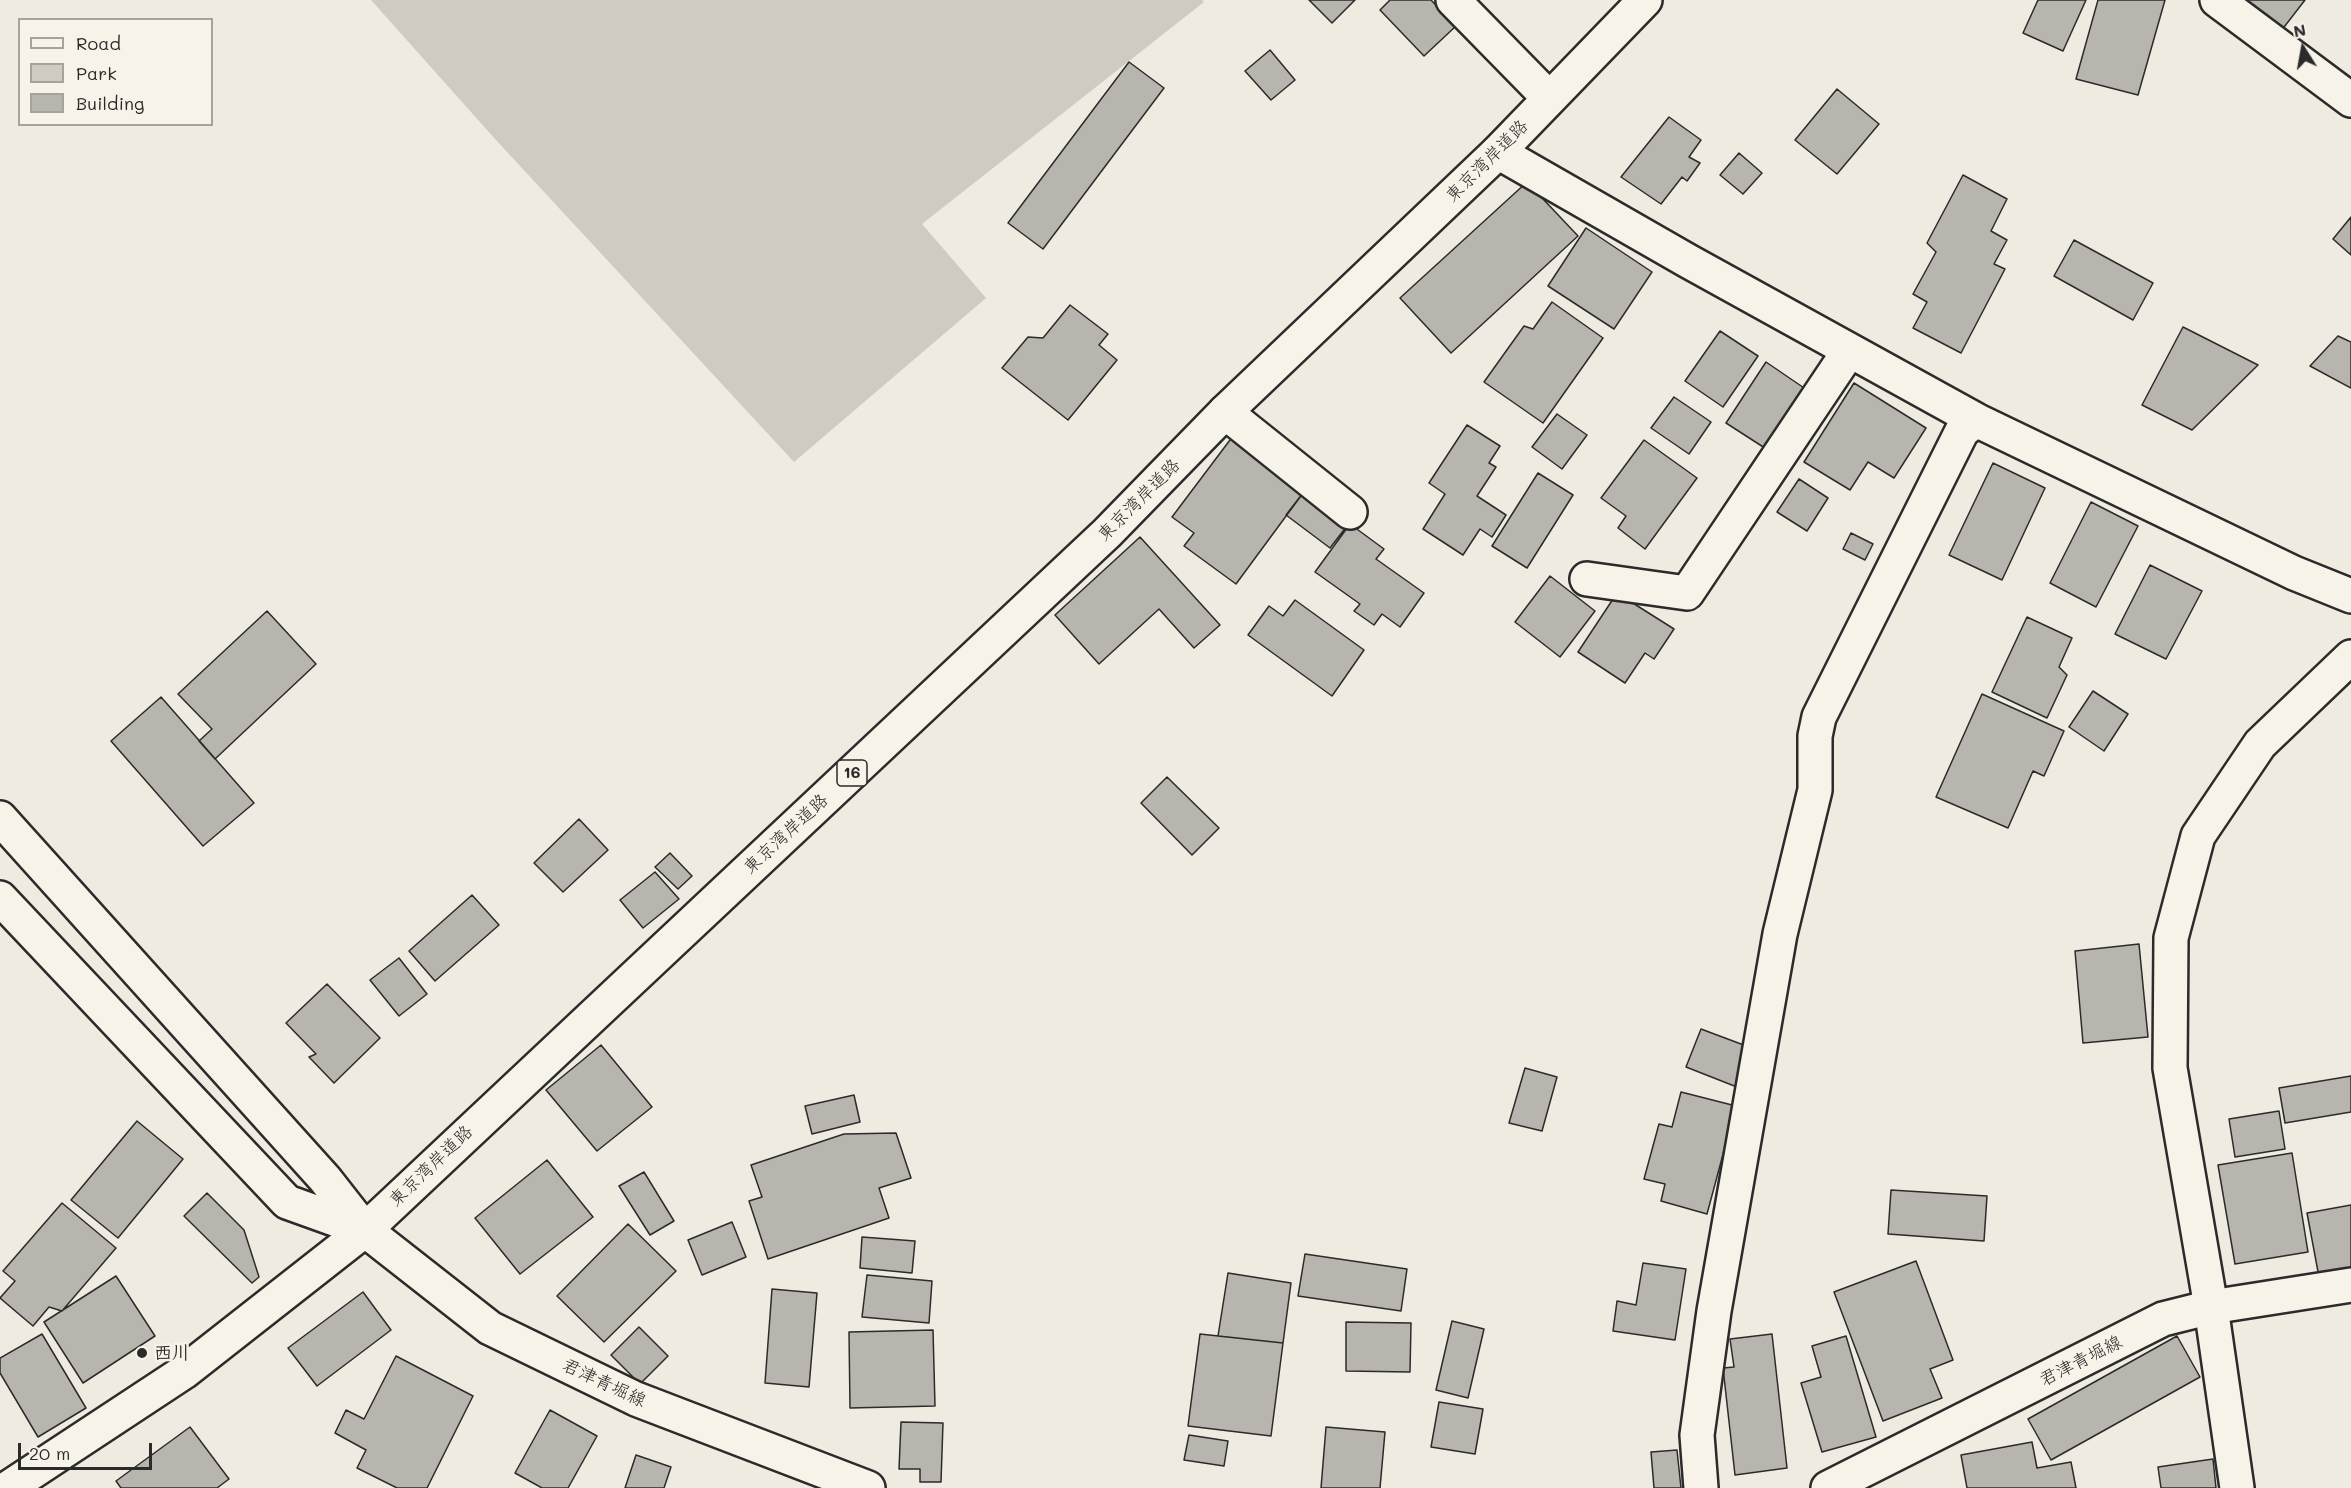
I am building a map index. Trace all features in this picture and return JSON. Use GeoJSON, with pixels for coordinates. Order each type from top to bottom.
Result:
{"type":"FeatureCollection","features":[{"type":"Feature","properties":{"kind":"main road"},"geometry":{"type":"LineString","coordinates":[[1453,0],[1549,98]]}},
{"type":"Feature","properties":{"kind":"main road","name":"東京湾岸道路"},"geometry":{"type":"LineString","coordinates":[[8,1488],[184,1372],[365,1230],[1107,533],[1225,412],[1498,152],[1645,0]]}},
{"type":"Feature","properties":{"kind":"main road"},"geometry":{"type":"LineString","coordinates":[[2217,0],[2351,100]]}},
{"type":"Feature","properties":{"kind":"main road"},"geometry":{"type":"LineString","coordinates":[[1498,152],[1688,261],[1976,420],[2294,573],[2351,596]]}},
{"type":"Feature","properties":{"kind":"main road"},"geometry":{"type":"LineString","coordinates":[[1587,579],[1687,593],[1849,351]]}},
{"type":"Feature","properties":{"kind":"main road"},"geometry":{"type":"LineString","coordinates":[[1225,412],[1350,512]]}},
{"type":"Feature","properties":{"kind":"main road"},"geometry":{"type":"LineString","coordinates":[[1701,1488],[1697,1435],[1714,1311],[1780,934],[1815,790],[1815,736],[1819,717],[1962,431],[1976,420]]}},
{"type":"Feature","properties":{"kind":"main road"},"geometry":{"type":"LineString","coordinates":[[2237,1488],[2211,1307],[2170,1068],[2171,938],[2198,836],[2260,744],[2351,657]]}},
{"type":"Feature","properties":{"kind":"main road"},"geometry":{"type":"LineString","coordinates":[[0,818],[325,1179],[365,1230]]}},
{"type":"Feature","properties":{"kind":"main road"},"geometry":{"type":"LineString","coordinates":[[0,898],[287,1202],[365,1230]]}},
{"type":"Feature","properties":{"kind":"main road","name":"君津青堀線"},"geometry":{"type":"LineString","coordinates":[[365,1230],[490,1328],[636,1400],[868,1488]]}},
{"type":"Feature","properties":{"kind":"main road","name":"君津青堀線"},"geometry":{"type":"LineString","coordinates":[[1828,1488],[2163,1319],[2211,1307],[2351,1285]]}},
{"type":"Feature","properties":{"kind":"green space"},"geometry":{"type":"Polygon","coordinates":[[[371,0],[1202,0],[1204,2],[922,224],[986,298],[794,462],[496,140],[371,0]]]}},
{"type":"Feature","properties":{"kind":"building"},"geometry":{"type":"Polygon","coordinates":[[[1309,0],[1355,0],[1332,23],[1309,0]]]}},
{"type":"Feature","properties":{"kind":"building"},"geometry":{"type":"Polygon","coordinates":[[[1390,0],[1431,0],[1456,26],[1424,56],[1380,10],[1390,0]]]}},
{"type":"Feature","properties":{"kind":"building"},"geometry":{"type":"Polygon","coordinates":[[[2038,0],[2086,0],[2063,51],[2023,33],[2038,0]]]}},
{"type":"Feature","properties":{"kind":"building"},"geometry":{"type":"Polygon","coordinates":[[[2098,0],[2165,0],[2138,95],[2076,79],[2098,0]]]}},
{"type":"Feature","properties":{"kind":"building"},"geometry":{"type":"Polygon","coordinates":[[[2241,0],[2305,0],[2281,31],[2241,0]]]}},
{"type":"Feature","properties":{"kind":"building"},"geometry":{"type":"Polygon","coordinates":[[[1270,50],[1295,80],[1271,100],[1245,71],[1270,50]]]}},
{"type":"Feature","properties":{"kind":"building"},"geometry":{"type":"Polygon","coordinates":[[[1129,62],[1164,88],[1043,249],[1008,223],[1129,62]]]}},
{"type":"Feature","properties":{"kind":"building"},"geometry":{"type":"Polygon","coordinates":[[[1837,89],[1879,124],[1837,174],[1795,140],[1837,89]]]}},
{"type":"Feature","properties":{"kind":"building"},"geometry":{"type":"Polygon","coordinates":[[[1669,117],[1701,140],[1689,157],[1700,163],[1687,181],[1682,177],[1661,204],[1621,177],[1669,117]]]}},
{"type":"Feature","properties":{"kind":"building"},"geometry":{"type":"Polygon","coordinates":[[[1739,153],[1762,173],[1743,194],[1720,175],[1739,153]]]}},
{"type":"Feature","properties":{"kind":"building"},"geometry":{"type":"Polygon","coordinates":[[[1963,175],[2007,199],[1991,231],[2007,240],[1994,264],[2005,269],[1961,353],[1913,328],[1927,302],[1913,294],[1936,252],[1927,243],[1963,175]]]}},
{"type":"Feature","properties":{"kind":"building"},"geometry":{"type":"Polygon","coordinates":[[[1527,182],[1578,236],[1451,353],[1400,298],[1527,182]]]}},
{"type":"Feature","properties":{"kind":"building"},"geometry":{"type":"Polygon","coordinates":[[[2351,217],[2351,255],[2333,239],[2351,217]]]}},
{"type":"Feature","properties":{"kind":"building"},"geometry":{"type":"Polygon","coordinates":[[[1586,228],[1652,272],[1614,329],[1548,286],[1586,228]]]}},
{"type":"Feature","properties":{"kind":"building"},"geometry":{"type":"Polygon","coordinates":[[[2074,240],[2153,283],[2133,320],[2054,276],[2074,240]]]}},
{"type":"Feature","properties":{"kind":"building"},"geometry":{"type":"Polygon","coordinates":[[[1552,302],[1603,338],[1543,423],[1484,382],[1524,326],[1533,329],[1552,302]]]}},
{"type":"Feature","properties":{"kind":"building"},"geometry":{"type":"Polygon","coordinates":[[[1070,305],[1108,334],[1099,345],[1117,360],[1068,420],[1002,368],[1028,337],[1043,338],[1070,305]]]}},
{"type":"Feature","properties":{"kind":"building"},"geometry":{"type":"Polygon","coordinates":[[[2183,327],[2258,365],[2192,430],[2142,405],[2183,327]]]}},
{"type":"Feature","properties":{"kind":"building"},"geometry":{"type":"Polygon","coordinates":[[[1720,331],[1758,356],[1723,407],[1685,381],[1720,331]]]}},
{"type":"Feature","properties":{"kind":"building"},"geometry":{"type":"Polygon","coordinates":[[[2338,336],[2351,342],[2351,388],[2310,366],[2338,336]]]}},
{"type":"Feature","properties":{"kind":"building"},"geometry":{"type":"Polygon","coordinates":[[[1766,362],[1810,392],[1771,452],[1726,423],[1766,362]]]}},
{"type":"Feature","properties":{"kind":"building"},"geometry":{"type":"Polygon","coordinates":[[[1854,383],[1926,428],[1894,478],[1868,462],[1850,490],[1804,462],[1854,383]]]}},
{"type":"Feature","properties":{"kind":"building"},"geometry":{"type":"Polygon","coordinates":[[[1674,397],[1711,422],[1689,454],[1651,428],[1674,397]]]}},
{"type":"Feature","properties":{"kind":"building"},"geometry":{"type":"Polygon","coordinates":[[[1557,414],[1587,435],[1562,469],[1532,447],[1557,414]]]}},
{"type":"Feature","properties":{"kind":"building"},"geometry":{"type":"Polygon","coordinates":[[[1467,425],[1500,446],[1489,463],[1496,467],[1477,496],[1506,515],[1492,537],[1480,529],[1463,555],[1423,529],[1445,494],[1429,483],[1467,425]]]}},
{"type":"Feature","properties":{"kind":"building"},"geometry":{"type":"Polygon","coordinates":[[[1233,436],[1306,489],[1236,584],[1184,546],[1194,533],[1172,517],[1233,436]]]}},
{"type":"Feature","properties":{"kind":"building"},"geometry":{"type":"Polygon","coordinates":[[[1644,440],[1697,478],[1645,549],[1618,528],[1626,516],[1601,498],[1644,440]]]}},
{"type":"Feature","properties":{"kind":"building"},"geometry":{"type":"Polygon","coordinates":[[[1993,463],[2045,488],[2002,580],[1949,555],[1993,463]]]}},
{"type":"Feature","properties":{"kind":"building"},"geometry":{"type":"Polygon","coordinates":[[[1538,473],[1573,495],[1527,568],[1492,546],[1538,473]]]}},
{"type":"Feature","properties":{"kind":"building"},"geometry":{"type":"Polygon","coordinates":[[[1799,479],[1828,498],[1807,531],[1777,512],[1799,479]]]}},
{"type":"Feature","properties":{"kind":"building"},"geometry":{"type":"Polygon","coordinates":[[[1306,489],[1350,522],[1330,548],[1286,515],[1306,489]]]}},
{"type":"Feature","properties":{"kind":"building"},"geometry":{"type":"Polygon","coordinates":[[[2091,502],[2138,526],[2096,607],[2050,583],[2091,502]]]}},
{"type":"Feature","properties":{"kind":"building"},"geometry":{"type":"Polygon","coordinates":[[[1350,524],[1384,549],[1376,559],[1424,593],[1400,627],[1382,614],[1374,625],[1354,611],[1360,604],[1315,572],[1350,524]]]}},
{"type":"Feature","properties":{"kind":"building"},"geometry":{"type":"Polygon","coordinates":[[[1851,533],[1873,544],[1865,560],[1843,549],[1851,533]]]}},
{"type":"Feature","properties":{"kind":"building"},"geometry":{"type":"Polygon","coordinates":[[[1140,537],[1220,625],[1194,648],[1159,609],[1099,664],[1055,615],[1140,537]]]}},
{"type":"Feature","properties":{"kind":"building"},"geometry":{"type":"Polygon","coordinates":[[[2150,565],[2202,591],[2166,659],[2115,634],[2150,565]]]}},
{"type":"Feature","properties":{"kind":"building"},"geometry":{"type":"Polygon","coordinates":[[[1550,576],[1595,611],[1560,657],[1515,622],[1550,576]]]}},
{"type":"Feature","properties":{"kind":"building"},"geometry":{"type":"Polygon","coordinates":[[[1617,593],[1674,629],[1654,659],[1645,653],[1625,683],[1578,652],[1617,593]]]}},
{"type":"Feature","properties":{"kind":"building"},"geometry":{"type":"Polygon","coordinates":[[[1295,600],[1364,650],[1332,696],[1248,635],[1269,606],[1283,616],[1295,600]]]}},
{"type":"Feature","properties":{"kind":"building"},"geometry":{"type":"Polygon","coordinates":[[[267,611],[316,664],[215,759],[199,741],[212,729],[178,694],[267,611]]]}},
{"type":"Feature","properties":{"kind":"building"},"geometry":{"type":"Polygon","coordinates":[[[2027,617],[2072,638],[2059,667],[2067,675],[2047,718],[1992,692],[2027,617]]]}},
{"type":"Feature","properties":{"kind":"building"},"geometry":{"type":"Polygon","coordinates":[[[2093,691],[2128,714],[2104,751],[2069,727],[2093,691]]]}},
{"type":"Feature","properties":{"kind":"building"},"geometry":{"type":"Polygon","coordinates":[[[1982,694],[2064,731],[2044,776],[2033,771],[2008,828],[1936,797],[1982,694]]]}},
{"type":"Feature","properties":{"kind":"building"},"geometry":{"type":"Polygon","coordinates":[[[161,697],[254,803],[203,846],[111,741],[161,697]]]}},
{"type":"Feature","properties":{"kind":"building"},"geometry":{"type":"Polygon","coordinates":[[[1167,777],[1219,828],[1192,855],[1141,803],[1167,777]]]}},
{"type":"Feature","properties":{"kind":"building"},"geometry":{"type":"Polygon","coordinates":[[[579,819],[608,850],[563,892],[534,863],[579,819]]]}},
{"type":"Feature","properties":{"kind":"building"},"geometry":{"type":"Polygon","coordinates":[[[670,853],[692,876],[678,889],[655,867],[670,853]]]}},
{"type":"Feature","properties":{"kind":"building"},"geometry":{"type":"Polygon","coordinates":[[[655,872],[679,899],[643,928],[620,900],[655,872]]]}},
{"type":"Feature","properties":{"kind":"building"},"geometry":{"type":"Polygon","coordinates":[[[472,895],[499,925],[435,981],[409,951],[472,895]]]}},
{"type":"Feature","properties":{"kind":"building"},"geometry":{"type":"Polygon","coordinates":[[[2139,944],[2148,1037],[2083,1043],[2075,951],[2139,944]]]}},
{"type":"Feature","properties":{"kind":"building"},"geometry":{"type":"Polygon","coordinates":[[[399,958],[427,994],[399,1016],[370,980],[399,958]]]}},
{"type":"Feature","properties":{"kind":"building"},"geometry":{"type":"Polygon","coordinates":[[[327,984],[380,1038],[334,1083],[309,1057],[316,1054],[286,1023],[327,984]]]}},
{"type":"Feature","properties":{"kind":"building"},"geometry":{"type":"Polygon","coordinates":[[[1701,1029],[1757,1050],[1742,1089],[1686,1067],[1701,1029]]]}},
{"type":"Feature","properties":{"kind":"building"},"geometry":{"type":"Polygon","coordinates":[[[601,1045],[652,1107],[597,1151],[546,1090],[601,1045]]]}},
{"type":"Feature","properties":{"kind":"building"},"geometry":{"type":"Polygon","coordinates":[[[1525,1068],[1557,1077],[1542,1131],[1509,1123],[1525,1068]]]}},
{"type":"Feature","properties":{"kind":"building"},"geometry":{"type":"Polygon","coordinates":[[[2351,1076],[2351,1112],[2285,1123],[2279,1088],[2351,1076]]]}},
{"type":"Feature","properties":{"kind":"building"},"geometry":{"type":"Polygon","coordinates":[[[1681,1092],[1736,1106],[1707,1214],[1661,1201],[1665,1184],[1644,1179],[1659,1124],[1672,1127],[1681,1092]]]}},
{"type":"Feature","properties":{"kind":"building"},"geometry":{"type":"Polygon","coordinates":[[[854,1095],[860,1122],[812,1134],[805,1106],[854,1095]]]}},
{"type":"Feature","properties":{"kind":"building"},"geometry":{"type":"Polygon","coordinates":[[[2279,1111],[2285,1149],[2235,1157],[2229,1119],[2279,1111]]]}},
{"type":"Feature","properties":{"kind":"building"},"geometry":{"type":"Polygon","coordinates":[[[137,1121],[183,1159],[118,1238],[71,1200],[137,1121]]]}},
{"type":"Feature","properties":{"kind":"building"},"geometry":{"type":"Polygon","coordinates":[[[896,1133],[911,1178],[879,1188],[889,1218],[768,1259],[749,1201],[762,1197],[751,1165],[844,1134],[896,1133]]]}},
{"type":"Feature","properties":{"kind":"building"},"geometry":{"type":"Polygon","coordinates":[[[2292,1153],[2308,1252],[2235,1264],[2218,1165],[2292,1153]]]}},
{"type":"Feature","properties":{"kind":"building"},"geometry":{"type":"Polygon","coordinates":[[[547,1160],[593,1217],[520,1274],[475,1218],[547,1160]]]}},
{"type":"Feature","properties":{"kind":"building"},"geometry":{"type":"Polygon","coordinates":[[[644,1172],[674,1221],[650,1235],[619,1186],[644,1172]]]}},
{"type":"Feature","properties":{"kind":"building"},"geometry":{"type":"Polygon","coordinates":[[[1891,1190],[1987,1196],[1984,1241],[1888,1234],[1891,1190]]]}},
{"type":"Feature","properties":{"kind":"building"},"geometry":{"type":"Polygon","coordinates":[[[207,1193],[244,1230],[259,1277],[252,1283],[184,1216],[207,1193]]]}},
{"type":"Feature","properties":{"kind":"building"},"geometry":{"type":"Polygon","coordinates":[[[62,1203],[116,1248],[62,1311],[49,1307],[33,1326],[0,1298],[15,1281],[3,1271],[62,1203]]]}},
{"type":"Feature","properties":{"kind":"building"},"geometry":{"type":"Polygon","coordinates":[[[2351,1205],[2351,1272],[2319,1277],[2307,1213],[2351,1205]]]}},
{"type":"Feature","properties":{"kind":"building"},"geometry":{"type":"Polygon","coordinates":[[[732,1222],[746,1257],[702,1275],[688,1240],[732,1222]]]}},
{"type":"Feature","properties":{"kind":"building"},"geometry":{"type":"Polygon","coordinates":[[[628,1224],[676,1271],[604,1342],[557,1296],[628,1224]]]}},
{"type":"Feature","properties":{"kind":"building"},"geometry":{"type":"Polygon","coordinates":[[[862,1237],[915,1241],[912,1273],[860,1268],[862,1237]]]}},
{"type":"Feature","properties":{"kind":"building"},"geometry":{"type":"Polygon","coordinates":[[[1305,1254],[1407,1269],[1401,1311],[1298,1296],[1305,1254]]]}},
{"type":"Feature","properties":{"kind":"building"},"geometry":{"type":"Polygon","coordinates":[[[1916,1261],[1953,1360],[1930,1369],[1942,1398],[1883,1421],[1834,1292],[1916,1261]]]}},
{"type":"Feature","properties":{"kind":"building"},"geometry":{"type":"Polygon","coordinates":[[[1643,1263],[1686,1269],[1675,1340],[1613,1331],[1617,1301],[1636,1305],[1643,1263]]]}},
{"type":"Feature","properties":{"kind":"building"},"geometry":{"type":"Polygon","coordinates":[[[1228,1273],[1291,1283],[1283,1343],[1218,1336],[1228,1273]]]}},
{"type":"Feature","properties":{"kind":"building"},"geometry":{"type":"Polygon","coordinates":[[[867,1275],[932,1281],[929,1323],[862,1317],[867,1275]]]}},
{"type":"Feature","properties":{"kind":"building"},"geometry":{"type":"Polygon","coordinates":[[[116,1276],[155,1336],[83,1383],[44,1322],[116,1276]]]}},
{"type":"Feature","properties":{"kind":"building"},"geometry":{"type":"Polygon","coordinates":[[[772,1289],[817,1293],[809,1387],[765,1383],[772,1289]]]}},
{"type":"Feature","properties":{"kind":"building"},"geometry":{"type":"Polygon","coordinates":[[[363,1292],[391,1330],[317,1386],[288,1348],[363,1292]]]}},
{"type":"Feature","properties":{"kind":"building"},"geometry":{"type":"Polygon","coordinates":[[[1452,1321],[1484,1329],[1468,1398],[1436,1390],[1452,1321]]]}},
{"type":"Feature","properties":{"kind":"building"},"geometry":{"type":"Polygon","coordinates":[[[1346,1322],[1411,1323],[1410,1372],[1346,1371],[1346,1322]]]}},
{"type":"Feature","properties":{"kind":"building"},"geometry":{"type":"Polygon","coordinates":[[[639,1327],[668,1356],[640,1384],[611,1355],[639,1327]]]}},
{"type":"Feature","properties":{"kind":"building"},"geometry":{"type":"Polygon","coordinates":[[[933,1330],[935,1406],[850,1408],[849,1332],[933,1330]]]}},
{"type":"Feature","properties":{"kind":"building"},"geometry":{"type":"Polygon","coordinates":[[[42,1334],[86,1408],[38,1437],[0,1373],[0,1358],[42,1334]]]}},
{"type":"Feature","properties":{"kind":"building"},"geometry":{"type":"Polygon","coordinates":[[[1200,1334],[1283,1343],[1271,1436],[1188,1426],[1200,1334]]]}},
{"type":"Feature","properties":{"kind":"building"},"geometry":{"type":"Polygon","coordinates":[[[1772,1334],[1787,1468],[1735,1475],[1723,1368],[1734,1367],[1730,1339],[1772,1334]]]}},
{"type":"Feature","properties":{"kind":"building"},"geometry":{"type":"Polygon","coordinates":[[[1846,1336],[1876,1437],[1822,1452],[1801,1383],[1821,1377],[1812,1346],[1846,1336]]]}},
{"type":"Feature","properties":{"kind":"building"},"geometry":{"type":"Polygon","coordinates":[[[2177,1336],[2200,1377],[2051,1460],[2028,1419],[2177,1336]]]}},
{"type":"Feature","properties":{"kind":"building"},"geometry":{"type":"Polygon","coordinates":[[[396,1356],[473,1396],[427,1488],[397,1488],[357,1468],[366,1450],[335,1433],[346,1410],[364,1419],[396,1356]]]}},
{"type":"Feature","properties":{"kind":"building"},"geometry":{"type":"Polygon","coordinates":[[[1439,1402],[1483,1409],[1475,1454],[1431,1447],[1439,1402]]]}},
{"type":"Feature","properties":{"kind":"building"},"geometry":{"type":"Polygon","coordinates":[[[550,1410],[597,1436],[568,1488],[542,1488],[515,1473],[550,1410]]]}},
{"type":"Feature","properties":{"kind":"building"},"geometry":{"type":"Polygon","coordinates":[[[901,1422],[943,1423],[941,1482],[920,1482],[920,1469],[899,1469],[901,1422]]]}},
{"type":"Feature","properties":{"kind":"building"},"geometry":{"type":"Polygon","coordinates":[[[190,1427],[229,1479],[217,1488],[121,1488],[116,1481],[190,1427]]]}},
{"type":"Feature","properties":{"kind":"building"},"geometry":{"type":"Polygon","coordinates":[[[1326,1427],[1385,1432],[1380,1488],[1321,1488],[1326,1427]]]}},
{"type":"Feature","properties":{"kind":"building"},"geometry":{"type":"Polygon","coordinates":[[[1189,1435],[1228,1441],[1224,1466],[1184,1460],[1189,1435]]]}},
{"type":"Feature","properties":{"kind":"building"},"geometry":{"type":"Polygon","coordinates":[[[2032,1442],[2037,1468],[2071,1462],[2076,1488],[1967,1488],[1961,1455],[2032,1442]]]}},
{"type":"Feature","properties":{"kind":"building"},"geometry":{"type":"Polygon","coordinates":[[[1677,1450],[1681,1488],[1654,1488],[1651,1452],[1677,1450]]]}},
{"type":"Feature","properties":{"kind":"building"},"geometry":{"type":"Polygon","coordinates":[[[636,1455],[671,1467],[664,1488],[625,1488],[636,1455]]]}},
{"type":"Feature","properties":{"kind":"building"},"geometry":{"type":"Polygon","coordinates":[[[2213,1459],[2216,1488],[2161,1488],[2158,1467],[2213,1459]]]}},
{"type":"Feature","properties":{"kind":"place","name":"西川"},"geometry":{"type":"Point","coordinates":[142,1353]}}]}
